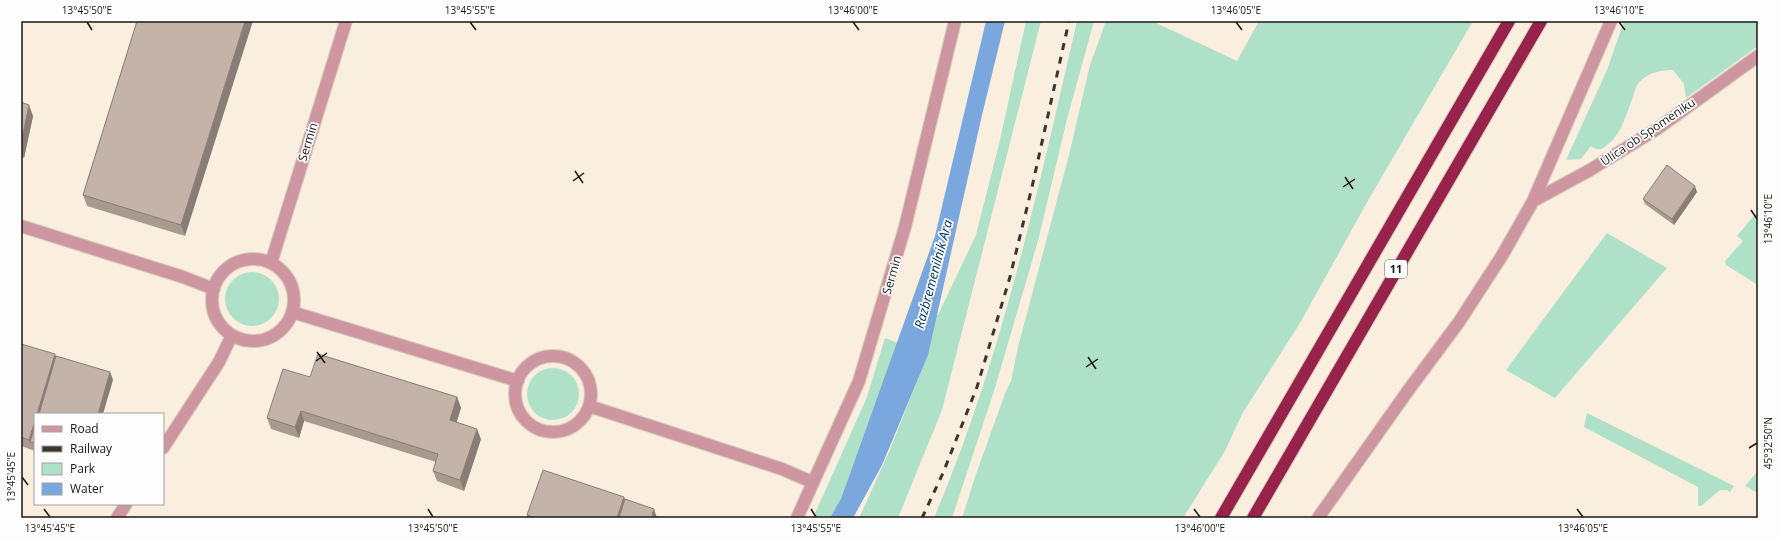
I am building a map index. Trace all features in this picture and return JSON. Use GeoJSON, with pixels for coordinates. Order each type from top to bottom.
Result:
{"type":"FeatureCollection","features":[{"type":"Feature","properties":{"kind":"highway","name":"11"},"geometry":{"type":"LineString","coordinates":[[1221,518],[1509,21]]}},
{"type":"Feature","properties":{"kind":"highway","name":"11"},"geometry":{"type":"LineString","coordinates":[[1253,518],[1541,21]]}},
{"type":"Feature","properties":{"kind":"street","name":"Sermin"},"geometry":{"type":"LineString","coordinates":[[271,263],[346,21]]}},
{"type":"Feature","properties":{"kind":"street","name":"Sermin"},"geometry":{"type":"LineString","coordinates":[[797,518],[859,381],[882,309],[905,228],[955,21]]}},
{"type":"Feature","properties":{"kind":"street"},"geometry":{"type":"LineString","coordinates":[[1318,518],[1407,392],[1459,322],[1503,254],[1533,202],[1611,21]]}},
{"type":"Feature","properties":{"kind":"street","name":"Ulica ob Spomeniku"},"geometry":{"type":"LineString","coordinates":[[1533,202],[1590,170],[1657,129],[1758,56]]}},
{"type":"Feature","properties":{"kind":"street"},"geometry":{"type":"LineString","coordinates":[[21,226],[175,274],[214,288]]}},
{"type":"Feature","properties":{"kind":"street"},"geometry":{"type":"LineString","coordinates":[[248,259],[260,259],[271,263],[281,269],[288,278],[293,289],[294,300],[292,312],[287,323],[278,332],[268,338],[255,341],[243,340],[232,335],[217,320],[213,310],[212,299],[214,288],[218,278],[226,269],[236,262],[248,259]]}},
{"type":"Feature","properties":{"kind":"street"},"geometry":{"type":"LineString","coordinates":[[292,312],[518,381]]}},
{"type":"Feature","properties":{"kind":"street"},"geometry":{"type":"LineString","coordinates":[[164,446],[219,362],[232,335]]}},
{"type":"Feature","properties":{"kind":"street"},"geometry":{"type":"LineString","coordinates":[[548,356],[564,357],[578,364],[586,373],[590,383],[590,406],[578,423],[569,428],[559,431],[539,429],[523,416],[518,407],[516,398],[518,381],[524,370],[539,358],[548,356]]}},
{"type":"Feature","properties":{"kind":"street"},"geometry":{"type":"LineString","coordinates":[[590,406],[782,469],[812,482]]}},
{"type":"Feature","properties":{"kind":"street"},"geometry":{"type":"LineString","coordinates":[[117,518],[125,505]]}},
{"type":"Feature","properties":{"kind":"green space"},"geometry":{"type":"Polygon","coordinates":[[[1026,21],[1041,21],[942,410],[898,518],[859,518],[889,452],[920,374],[932,315],[938,315],[976,235],[1000,140],[1026,21]]]}},
{"type":"Feature","properties":{"kind":"green space"},"geometry":{"type":"Polygon","coordinates":[[[1077,21],[1094,21],[1067,119],[1038,241],[994,391],[952,518],[934,518],[980,397],[999,335],[1033,210],[1077,21]]]}},
{"type":"Feature","properties":{"kind":"green space"},"geometry":{"type":"Polygon","coordinates":[[[1106,21],[1152,21],[1237,61],[1259,21],[1473,21],[1370,197],[1300,323],[1242,414],[1225,451],[1183,518],[962,518],[976,474],[1011,381],[1018,347],[1069,155],[1090,65],[1106,21]]]}},
{"type":"Feature","properties":{"kind":"green space"},"geometry":{"type":"Polygon","coordinates":[[[1624,21],[1758,21],[1758,46],[1686,98],[1684,84],[1673,70],[1649,75],[1637,85],[1623,123],[1612,140],[1601,149],[1596,149],[1591,146],[1581,159],[1566,160],[1607,70],[1624,21]]]}},
{"type":"Feature","properties":{"kind":"green space"},"geometry":{"type":"Polygon","coordinates":[[[1758,211],[1758,285],[1726,265],[1725,261],[1743,241],[1737,236],[1758,211]]]}},
{"type":"Feature","properties":{"kind":"green space"},"geometry":{"type":"Polygon","coordinates":[[[1607,233],[1667,268],[1555,398],[1506,370],[1607,233]]]}},
{"type":"Feature","properties":{"kind":"green space"},"geometry":{"type":"Polygon","coordinates":[[[247,272],[257,272],[267,276],[275,284],[279,294],[279,304],[275,314],[267,322],[257,326],[247,326],[237,322],[229,314],[225,304],[225,294],[229,284],[237,276],[247,272]]]}},
{"type":"Feature","properties":{"kind":"green space"},"geometry":{"type":"Polygon","coordinates":[[[885,338],[906,346],[837,518],[813,518],[867,397],[885,338]]]}},
{"type":"Feature","properties":{"kind":"green space"},"geometry":{"type":"Polygon","coordinates":[[[553,368],[563,370],[571,376],[577,384],[579,394],[577,404],[571,412],[563,418],[553,420],[543,418],[535,412],[529,404],[527,394],[529,384],[535,376],[543,370],[553,368]]]}},
{"type":"Feature","properties":{"kind":"green space"},"geometry":{"type":"Polygon","coordinates":[[[1587,413],[1734,486],[1730,492],[1727,490],[1720,490],[1701,506],[1698,506],[1698,487],[1584,427],[1587,413]]]}},
{"type":"Feature","properties":{"kind":"green space"},"geometry":{"type":"Polygon","coordinates":[[[1758,471],[1758,493],[1745,486],[1758,471]]]}},
{"type":"Feature","properties":{"kind":"water","name":"Razbremenilnik Ara"},"geometry":{"type":"Polygon","coordinates":[[[986,21],[1005,21],[982,115],[928,355],[882,465],[853,518],[830,518],[841,499],[935,236],[986,21]]]}},
{"type":"Feature","properties":{"kind":"building"},"geometry":{"type":"Polygon","coordinates":[[[137,21],[245,21],[181,225],[83,195],[137,21]]]}},
{"type":"Feature","properties":{"kind":"building"},"geometry":{"type":"Polygon","coordinates":[[[21,102],[29,105],[21,144],[21,102]]]}},
{"type":"Feature","properties":{"kind":"building"},"geometry":{"type":"Polygon","coordinates":[[[1667,165],[1695,186],[1672,219],[1643,199],[1667,165]]]}},
{"type":"Feature","properties":{"kind":"building"},"geometry":{"type":"Polygon","coordinates":[[[21,344],[55,354],[37,413],[34,413],[34,424],[29,440],[21,437],[21,344]]]}},
{"type":"Feature","properties":{"kind":"building"},"geometry":{"type":"Polygon","coordinates":[[[318,354],[457,397],[450,420],[477,429],[460,480],[433,471],[438,454],[301,411],[295,427],[267,418],[283,369],[310,377],[318,354]]]}},
{"type":"Feature","properties":{"kind":"building"},"geometry":{"type":"Polygon","coordinates":[[[56,356],[110,372],[98,413],[39,413],[56,356]]]}},
{"type":"Feature","properties":{"kind":"building"},"geometry":{"type":"Polygon","coordinates":[[[34,429],[34,443],[30,442],[34,429]]]}},
{"type":"Feature","properties":{"kind":"building"},"geometry":{"type":"Polygon","coordinates":[[[543,470],[624,497],[617,518],[535,518],[527,515],[543,470]]]}},
{"type":"Feature","properties":{"kind":"building"},"geometry":{"type":"Polygon","coordinates":[[[625,499],[654,509],[652,515],[662,518],[619,518],[625,499]]]}},
{"type":"Feature","properties":{"kind":"railway"},"geometry":{"type":"LineString","coordinates":[[922,518],[943,473],[977,387],[1010,277],[1032,187],[1069,21]]}}]}
